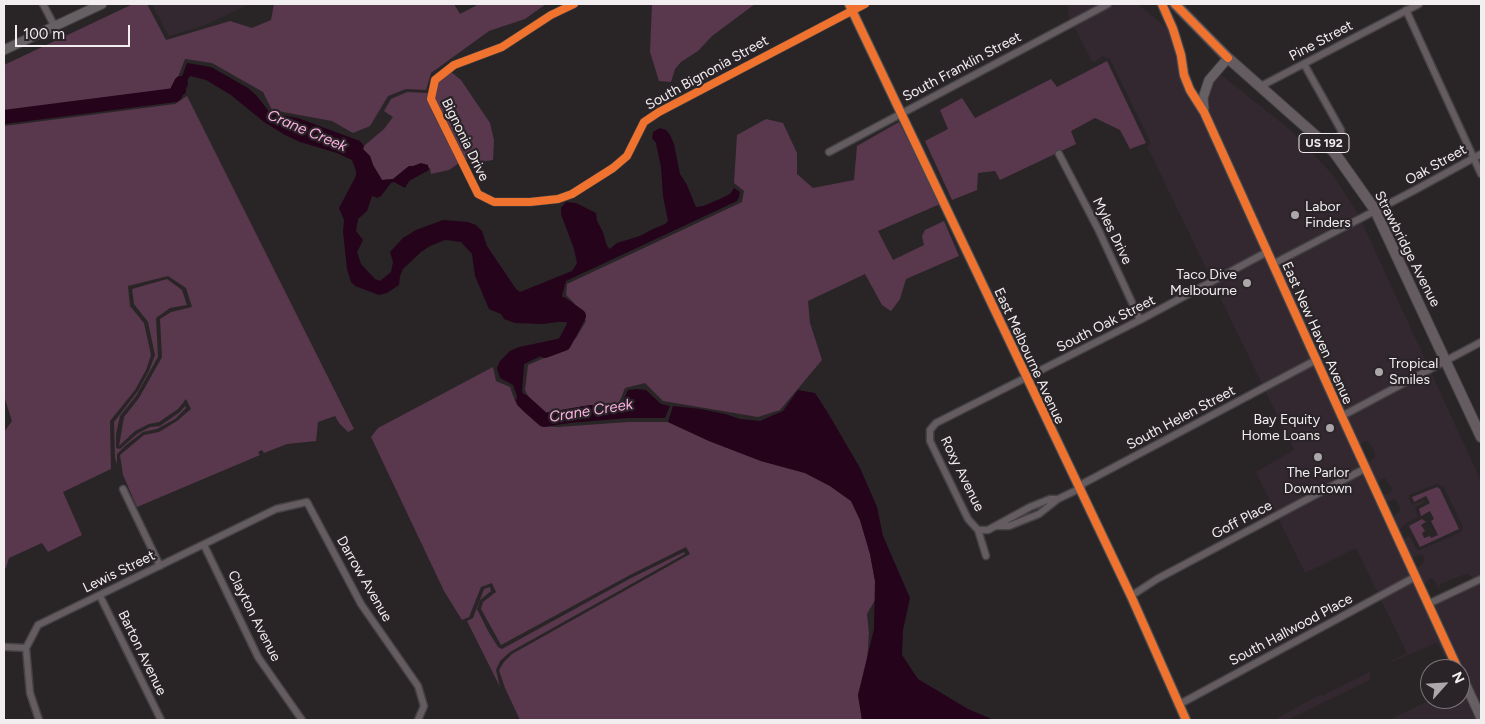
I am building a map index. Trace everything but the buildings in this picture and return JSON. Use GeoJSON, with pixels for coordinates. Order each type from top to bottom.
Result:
{"type":"FeatureCollection","features":[{"type":"Feature","properties":{"kind":"main road","name":"US 192"},"geometry":{"type":"LineString","coordinates":[[1175,4],[1228,58]]}},
{"type":"Feature","properties":{"kind":"main road","name":"Strawbridge Avenue"},"geometry":{"type":"LineString","coordinates":[[1228,58],[1334,152],[1375,210],[1481,437]]}},
{"type":"Feature","properties":{"kind":"street"},"geometry":{"type":"LineString","coordinates":[[44,4],[55,27]]}},
{"type":"Feature","properties":{"kind":"street"},"geometry":{"type":"LineString","coordinates":[[4,50],[102,4]]}},
{"type":"Feature","properties":{"kind":"street","name":"Bignonia Drive"},"geometry":{"type":"LineString","coordinates":[[494,202],[478,194],[431,99],[435,80],[454,65],[502,48],[552,14],[574,4]]}},
{"type":"Feature","properties":{"kind":"street","name":"South Bignonia Street"},"geometry":{"type":"LineString","coordinates":[[494,202],[530,202],[558,199],[572,194],[613,168],[627,156],[644,122],[659,112],[850,7],[865,4]]}},
{"type":"Feature","properties":{"kind":"street","name":"South Franklin Street"},"geometry":{"type":"LineString","coordinates":[[829,152],[1108,4]]}},
{"type":"Feature","properties":{"kind":"street","name":"East New Haven Avenue"},"geometry":{"type":"LineString","coordinates":[[1162,4],[1173,29],[1181,55],[1184,75],[1190,90],[1204,112],[1453,659]]}},
{"type":"Feature","properties":{"kind":"street","name":"Pine Street"},"geometry":{"type":"LineString","coordinates":[[1261,86],[1419,4]]}},
{"type":"Feature","properties":{"kind":"street","name":"East Melbourne Avenue"},"geometry":{"type":"LineString","coordinates":[[850,7],[1131,596],[1186,720]]}},
{"type":"Feature","properties":{"kind":"street"},"geometry":{"type":"LineString","coordinates":[[1406,10],[1481,174]]}},
{"type":"Feature","properties":{"kind":"street"},"geometry":{"type":"LineString","coordinates":[[1204,112],[1203,98],[1209,80],[1228,58]]}},
{"type":"Feature","properties":{"kind":"street"},"geometry":{"type":"LineString","coordinates":[[1304,64],[1341,130],[1342,138],[1334,152]]}},
{"type":"Feature","properties":{"kind":"street","name":"Myles Drive"},"geometry":{"type":"LineString","coordinates":[[1059,154],[1099,231],[1140,320]]}},
{"type":"Feature","properties":{"kind":"street","name":"Oak Street"},"geometry":{"type":"LineString","coordinates":[[1375,210],[1481,154]]}},
{"type":"Feature","properties":{"kind":"street"},"geometry":{"type":"LineString","coordinates":[[1273,264],[1375,210]]}},
{"type":"Feature","properties":{"kind":"street","name":"South Oak Street"},"geometry":{"type":"LineString","coordinates":[[930,430],[936,423],[1026,379],[1267,252]]}},
{"type":"Feature","properties":{"kind":"street"},"geometry":{"type":"LineString","coordinates":[[1342,416],[1481,342]]}},
{"type":"Feature","properties":{"kind":"street","name":"South Helen Street"},"geometry":{"type":"LineString","coordinates":[[978,530],[988,530],[1030,507],[1050,499],[1058,499],[1079,489],[1084,483],[1316,360]]}},
{"type":"Feature","properties":{"kind":"street","name":"Roxy Avenue"},"geometry":{"type":"LineString","coordinates":[[930,430],[930,441],[968,520],[978,530],[986,556]]}},
{"type":"Feature","properties":{"kind":"street","name":"Goff Place"},"geometry":{"type":"LineString","coordinates":[[1131,596],[1157,579],[1366,468]]}},
{"type":"Feature","properties":{"kind":"street"},"geometry":{"type":"LineString","coordinates":[[123,489],[160,566]]}},
{"type":"Feature","properties":{"kind":"street","name":"Darrow Avenue"},"geometry":{"type":"LineString","coordinates":[[276,509],[309,500],[360,604],[418,686],[424,706],[418,720]]}},
{"type":"Feature","properties":{"kind":"street","name":"Lewis Street"},"geometry":{"type":"LineString","coordinates":[[26,648],[38,624],[100,596],[276,509]]}},
{"type":"Feature","properties":{"kind":"street","name":"Clayton Avenue"},"geometry":{"type":"LineString","coordinates":[[204,545],[258,657],[302,720]]}},
{"type":"Feature","properties":{"kind":"street","name":"South Hallwood Place"},"geometry":{"type":"LineString","coordinates":[[1178,705],[1415,577]]}},
{"type":"Feature","properties":{"kind":"street"},"geometry":{"type":"LineString","coordinates":[[1428,604],[1481,579]]}},
{"type":"Feature","properties":{"kind":"street","name":"Barton Avenue"},"geometry":{"type":"LineString","coordinates":[[100,596],[161,720]]}},
{"type":"Feature","properties":{"kind":"street"},"geometry":{"type":"LineString","coordinates":[[6,647],[26,648],[30,693],[40,720]]}},
{"type":"Feature","properties":{"kind":"street","name":"East New Haven Avenue"},"geometry":{"type":"LineString","coordinates":[[1470,694],[1481,718]]}},
{"type":"Feature","properties":{"kind":"shaded area"},"geometry":{"type":"Polygon","coordinates":[[[133,4],[147,4],[166,40],[230,21],[252,28],[271,20],[274,4],[454,4],[460,14],[479,4],[546,4],[525,19],[489,31],[431,73],[426,90],[406,89],[388,96],[370,126],[353,133],[332,121],[272,110],[263,92],[212,63],[185,59],[173,90],[169,92],[4,112],[4,65],[133,4]]]}},
{"type":"Feature","properties":{"kind":"shaded area"},"geometry":{"type":"Polygon","coordinates":[[[152,4],[250,4],[205,25],[169,36],[152,4]]]}},
{"type":"Feature","properties":{"kind":"shaded area"},"geometry":{"type":"Polygon","coordinates":[[[652,4],[755,4],[712,36],[698,51],[681,62],[675,69],[671,82],[659,81],[650,52],[652,4]]]}},
{"type":"Feature","properties":{"kind":"shaded area"},"geometry":{"type":"Polygon","coordinates":[[[1068,4],[1138,4],[1169,30],[1177,56],[1180,76],[1201,116],[1449,659],[1446,659],[1436,643],[1382,666],[1407,653],[1356,548],[1305,573],[1256,472],[1294,450],[1147,146],[1150,144],[1150,141],[1110,59],[1103,56],[1093,63],[1069,17],[1068,4]]]}},
{"type":"Feature","properties":{"kind":"shaded area"},"geometry":{"type":"Polygon","coordinates":[[[1107,61],[1146,143],[1130,149],[1120,130],[1095,118],[1071,131],[1076,144],[1000,180],[995,171],[978,173],[977,190],[952,200],[925,141],[948,129],[940,110],[962,98],[975,118],[1051,79],[1057,87],[1107,61]]]}},
{"type":"Feature","properties":{"kind":"shaded area"},"geometry":{"type":"Polygon","coordinates":[[[445,67],[461,80],[490,123],[494,140],[493,160],[480,162],[465,159],[449,170],[431,174],[430,168],[409,166],[393,179],[382,180],[370,156],[363,149],[364,146],[384,129],[393,117],[384,111],[391,99],[407,92],[428,93],[434,75],[445,67]]]}},
{"type":"Feature","properties":{"kind":"shaded area"},"geometry":{"type":"Polygon","coordinates":[[[1220,74],[1288,128],[1334,176],[1359,216],[1481,481],[1481,707],[1470,683],[1470,659],[1459,659],[1430,598],[1473,581],[1473,578],[1466,574],[1440,584],[1439,590],[1433,578],[1429,579],[1424,585],[1416,568],[1425,561],[1423,555],[1418,554],[1412,559],[1403,540],[1409,535],[1416,549],[1420,550],[1461,532],[1463,527],[1444,487],[1437,484],[1409,495],[1412,505],[1424,500],[1425,502],[1415,507],[1418,517],[1408,522],[1399,530],[1393,517],[1400,511],[1400,507],[1395,499],[1386,502],[1383,495],[1391,493],[1392,488],[1385,478],[1381,479],[1378,484],[1368,464],[1375,457],[1375,453],[1368,441],[1364,441],[1360,446],[1210,113],[1207,98],[1213,82],[1220,74]]]}},
{"type":"Feature","properties":{"kind":"shaded area"},"geometry":{"type":"Polygon","coordinates":[[[171,95],[172,100],[4,123],[4,116],[171,95]]]}},
{"type":"Feature","properties":{"kind":"shaded area"},"geometry":{"type":"Polygon","coordinates":[[[187,96],[354,429],[348,432],[335,416],[318,422],[316,441],[287,444],[264,453],[262,450],[258,452],[260,455],[137,507],[123,475],[120,455],[144,435],[159,432],[177,421],[191,409],[186,399],[178,409],[159,422],[149,424],[135,431],[119,446],[124,417],[139,398],[162,357],[160,319],[171,312],[192,307],[186,288],[168,276],[128,286],[130,306],[144,323],[151,355],[146,370],[135,390],[110,421],[111,469],[63,492],[82,535],[48,552],[42,543],[9,558],[4,570],[4,432],[12,421],[4,396],[4,126],[175,104],[187,96]]]}},
{"type":"Feature","properties":{"kind":"shaded area"},"geometry":{"type":"Polygon","coordinates":[[[766,119],[783,123],[797,153],[797,174],[813,188],[854,180],[857,146],[899,122],[940,204],[878,231],[893,260],[924,245],[922,236],[925,230],[944,221],[959,256],[906,279],[900,299],[891,311],[882,305],[865,274],[808,301],[810,323],[822,360],[780,410],[758,417],[663,401],[645,383],[625,388],[619,403],[546,417],[532,404],[525,390],[528,365],[562,350],[576,338],[586,321],[566,295],[567,284],[742,202],[744,191],[734,183],[737,135],[766,119]]]}},
{"type":"Feature","properties":{"kind":"shaded area"},"geometry":{"type":"Polygon","coordinates":[[[167,279],[182,290],[187,305],[170,308],[156,318],[158,357],[136,396],[120,416],[116,434],[116,448],[120,449],[137,434],[150,427],[160,426],[180,412],[185,406],[186,408],[175,419],[157,429],[143,432],[126,445],[117,454],[117,464],[115,458],[114,422],[138,391],[155,355],[148,322],[134,304],[132,289],[167,279]]]}},
{"type":"Feature","properties":{"kind":"shaded area"},"geometry":{"type":"Polygon","coordinates":[[[493,367],[496,381],[510,387],[515,401],[524,412],[541,426],[558,427],[628,422],[668,422],[709,441],[761,461],[805,473],[830,486],[851,501],[860,520],[870,554],[875,581],[875,600],[867,614],[869,633],[867,663],[858,695],[862,720],[520,720],[499,670],[512,654],[690,554],[686,547],[501,645],[481,609],[483,602],[496,592],[492,583],[481,587],[469,617],[462,620],[444,591],[371,437],[378,428],[493,367]]]}},
{"type":"Feature","properties":{"kind":"shaded area"},"geometry":{"type":"Polygon","coordinates":[[[1437,487],[1440,489],[1459,529],[1420,547],[1409,526],[1422,519],[1426,522],[1421,525],[1425,531],[1422,533],[1424,538],[1438,535],[1431,521],[1434,519],[1430,511],[1421,516],[1419,509],[1430,503],[1426,496],[1414,502],[1412,497],[1437,487]]]}},
{"type":"Feature","properties":{"kind":"shaded area"},"geometry":{"type":"Polygon","coordinates":[[[684,552],[685,554],[510,652],[500,661],[496,670],[500,687],[467,621],[473,618],[484,589],[490,587],[491,591],[480,600],[477,609],[498,647],[502,649],[631,578],[684,552]]]}},
{"type":"Feature","properties":{"kind":"shaded area"},"geometry":{"type":"Polygon","coordinates":[[[1370,672],[1370,680],[1287,720],[1274,720],[1321,694],[1322,696],[1370,672]]]}},
{"type":"Feature","properties":{"kind":"shaded area"},"geometry":{"type":"Polygon","coordinates":[[[1470,703],[1478,720],[1389,720],[1420,705],[1420,709],[1470,709],[1470,703]]]}},
{"type":"Feature","properties":{"kind":"water"},"geometry":{"type":"Polygon","coordinates":[[[187,63],[211,67],[248,88],[270,113],[298,118],[360,141],[382,180],[393,179],[409,166],[421,163],[428,165],[429,170],[409,181],[405,188],[394,182],[391,183],[381,196],[377,198],[372,196],[367,211],[358,219],[356,231],[363,240],[357,252],[361,264],[375,279],[380,281],[391,272],[393,262],[390,252],[403,238],[416,230],[443,220],[468,222],[476,225],[482,231],[487,246],[516,289],[520,292],[572,271],[577,263],[561,214],[561,208],[566,202],[576,203],[596,213],[597,221],[610,249],[617,243],[640,236],[665,224],[668,221],[663,196],[661,167],[656,143],[652,138],[653,132],[660,128],[666,130],[674,144],[680,174],[696,207],[703,206],[730,194],[734,188],[740,192],[737,201],[566,281],[562,295],[564,303],[573,308],[581,322],[573,336],[560,347],[524,364],[522,391],[529,406],[545,421],[621,406],[628,390],[636,389],[646,390],[661,404],[670,406],[665,418],[628,418],[558,424],[543,423],[527,410],[518,399],[513,385],[500,378],[497,368],[500,361],[510,351],[519,347],[567,337],[570,336],[571,332],[566,322],[543,324],[515,323],[504,319],[501,314],[489,309],[475,276],[472,254],[461,242],[445,240],[421,252],[403,269],[399,285],[387,293],[379,295],[355,286],[351,282],[347,269],[343,232],[344,220],[339,208],[356,176],[352,160],[285,135],[264,122],[231,95],[206,80],[190,76],[186,82],[186,93],[172,100],[171,95],[177,90],[187,63]]]}},
{"type":"Feature","properties":{"kind":"water"},"geometry":{"type":"Polygon","coordinates":[[[798,390],[815,393],[860,468],[877,507],[883,536],[910,598],[903,630],[902,655],[918,679],[968,709],[994,720],[862,720],[858,695],[874,629],[875,581],[870,554],[860,520],[851,501],[830,486],[805,473],[761,461],[709,441],[668,422],[673,406],[701,409],[740,419],[760,421],[783,411],[798,390]]]}},
{"type":"Feature","properties":{"kind":"waterway","name":"Crane Creek"},"geometry":{"type":"LineString","coordinates":[[4,117],[175,95],[181,83]]}},
{"type":"Feature","properties":{"kind":"waterway","name":"Crane Creek"},"geometry":{"type":"LineString","coordinates":[[545,351],[564,344],[579,316],[562,304]]}},
{"type":"Feature","properties":{"kind":"waterway","name":"Crane Creek"},"geometry":{"type":"LineString","coordinates":[[523,401],[544,420],[591,412]]}},
{"type":"Feature","properties":{"kind":"cycle path"},"geometry":{"type":"LineString","coordinates":[[574,4],[551,15],[502,47],[454,65],[435,80],[431,99],[478,194],[494,202],[530,202],[558,199],[572,194],[613,168],[627,156],[644,122],[659,112],[865,4]]}},
{"type":"Feature","properties":{"kind":"cycle path"},"geometry":{"type":"LineString","coordinates":[[849,4],[1131,596],[1186,720]]}},
{"type":"Feature","properties":{"kind":"cycle path"},"geometry":{"type":"LineString","coordinates":[[1162,4],[1173,29],[1181,55],[1184,75],[1190,90],[1204,112],[1453,659]]}},
{"type":"Feature","properties":{"kind":"cycle path"},"geometry":{"type":"LineString","coordinates":[[1175,4],[1228,58]]}},
{"type":"Feature","properties":{"kind":"place","name":"Labor Finders"},"geometry":{"type":"Point","coordinates":[1295,215]}},
{"type":"Feature","properties":{"kind":"place","name":"Taco Dive Melbourne"},"geometry":{"type":"Point","coordinates":[1247,283]}},
{"type":"Feature","properties":{"kind":"place","name":"Tropical Smiles"},"geometry":{"type":"Point","coordinates":[1379,372]}},
{"type":"Feature","properties":{"kind":"place","name":"Bay Equity Home Loans"},"geometry":{"type":"Point","coordinates":[1330,428]}},
{"type":"Feature","properties":{"kind":"place","name":"The Parlor Downtown"},"geometry":{"type":"Point","coordinates":[1318,457]}}]}
